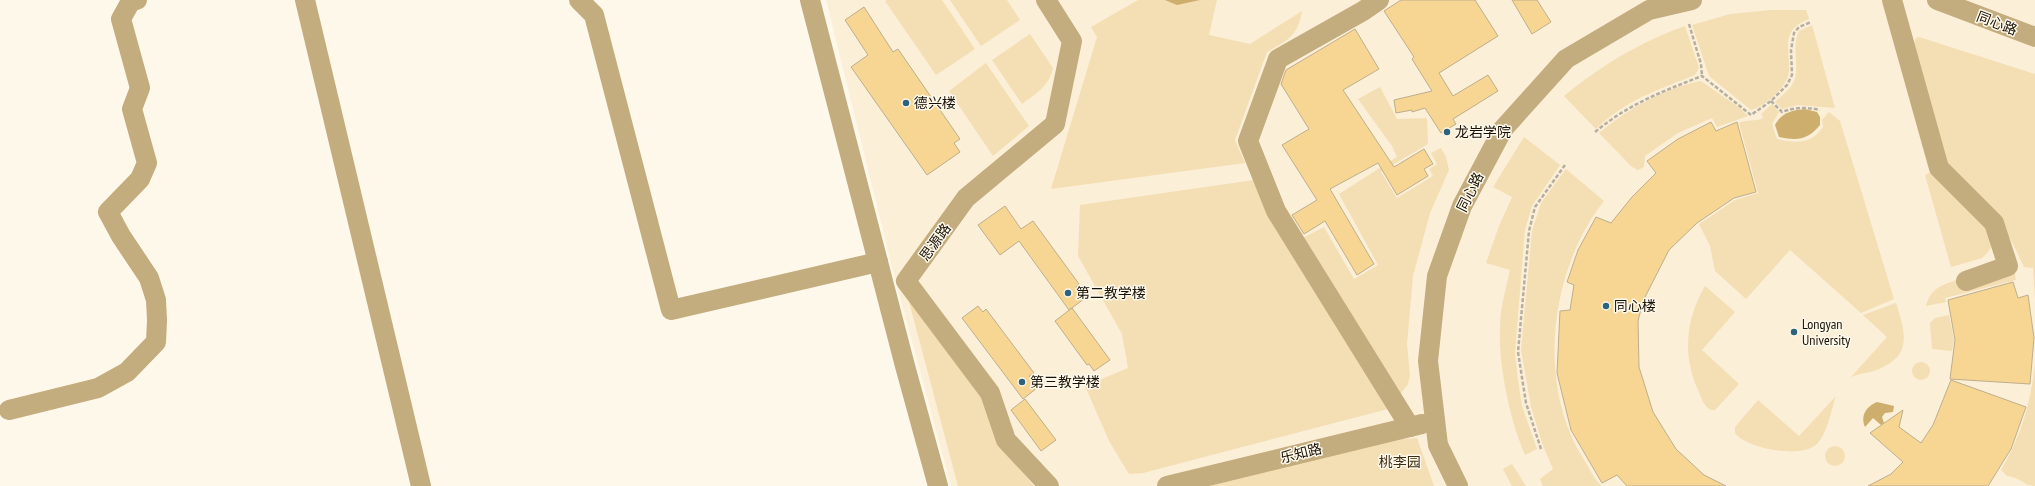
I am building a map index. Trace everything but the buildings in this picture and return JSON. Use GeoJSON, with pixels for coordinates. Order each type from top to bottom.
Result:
{"type":"FeatureCollection","features":[{"type":"Feature","properties":{"kind":"street"},"geometry":{"type":"LineString","coordinates":[[9,410],[98,388],[127,372],[156,342],[156,300],[149,278],[121,236],[108,212],[140,179],[147,163],[132,109],[140,88],[121,19],[131,1],[137,0]]}},
{"type":"Feature","properties":{"kind":"street"},"geometry":{"type":"LineString","coordinates":[[305,0],[421,486]]}},
{"type":"Feature","properties":{"kind":"street"},"geometry":{"type":"LineString","coordinates":[[579,0],[594,15],[671,310],[878,262]]}},
{"type":"Feature","properties":{"kind":"street"},"geometry":{"type":"LineString","coordinates":[[810,0],[938,486]]}},
{"type":"Feature","properties":{"kind":"street","name":"思源路"},"geometry":{"type":"LineString","coordinates":[[1046,0],[1072,41],[1055,124],[966,198],[906,281],[990,393],[1006,440],[1050,486]]}},
{"type":"Feature","properties":{"kind":"street"},"geometry":{"type":"LineString","coordinates":[[1379,0],[1363,11],[1278,59],[1248,141],[1276,211],[1410,427]]}},
{"type":"Feature","properties":{"kind":"street","name":"同心路"},"geometry":{"type":"LineString","coordinates":[[1458,486],[1438,445],[1428,361],[1437,276],[1462,206],[1503,129],[1566,59],[1649,10],[1692,0]]}},
{"type":"Feature","properties":{"kind":"street"},"geometry":{"type":"LineString","coordinates":[[1892,0],[1938,168],[1994,223],[2008,266],[1966,281]]}},
{"type":"Feature","properties":{"kind":"street","name":"同心路"},"geometry":{"type":"LineString","coordinates":[[1937,0],[2035,37]]}},
{"type":"Feature","properties":{"kind":"street","name":"乐知路"},"geometry":{"type":"LineString","coordinates":[[1168,486],[1435,420]]}},
{"type":"Feature","properties":{"kind":"path"},"geometry":{"type":"LineString","coordinates":[[1689,24],[1701,64],[1702,76],[1751,115],[1771,101],[1787,85],[1792,76],[1791,50],[1794,33],[1799,27],[1811,22]]}},
{"type":"Feature","properties":{"kind":"path"},"geometry":{"type":"LineString","coordinates":[[1595,132],[1611,118],[1638,102],[1702,76]]}},
{"type":"Feature","properties":{"kind":"path"},"geometry":{"type":"LineString","coordinates":[[1771,101],[1782,112],[1793,108],[1806,107],[1820,110]]}},
{"type":"Feature","properties":{"kind":"path"},"geometry":{"type":"LineString","coordinates":[[1541,449],[1526,403],[1520,371],[1518,344],[1528,231],[1535,207],[1565,165]]}},
{"type":"Feature","properties":{"kind":"shaded area","name":"龙岩学院"},"geometry":{"type":"Polygon","coordinates":[[[826,0],[2035,0],[2035,486],[951,486],[891,263],[826,0]]]}},
{"type":"Feature","properties":{"kind":"shaded area"},"geometry":{"type":"Polygon","coordinates":[[[1165,0],[1200,0],[1177,5],[1165,0]]]}},
{"type":"Feature","properties":{"kind":"shaded area"},"geometry":{"type":"Polygon","coordinates":[[[1805,109],[1817,112],[1820,117],[1820,125],[1816,130],[1811,134],[1797,139],[1779,137],[1775,125],[1777,121],[1791,111],[1805,109]]]}},
{"type":"Feature","properties":{"kind":"shaded area"},"geometry":{"type":"Polygon","coordinates":[[[1877,402],[1894,406],[1893,412],[1885,413],[1882,417],[1884,423],[1881,425],[1873,418],[1865,427],[1863,419],[1865,412],[1870,406],[1877,402]]]}},
{"type":"Feature","properties":{"kind":"green space"},"geometry":{"type":"Polygon","coordinates":[[[942,0],[975,49],[936,75],[885,1],[942,0]]]}},
{"type":"Feature","properties":{"kind":"green space"},"geometry":{"type":"Polygon","coordinates":[[[950,0],[1007,0],[1020,20],[981,46],[950,0]]]}},
{"type":"Feature","properties":{"kind":"green space"},"geometry":{"type":"Polygon","coordinates":[[[1138,0],[1217,0],[1209,35],[1250,44],[1302,11],[1295,32],[1281,44],[1267,52],[1235,140],[1245,163],[1051,189],[1097,37],[1091,27],[1138,0]]]}},
{"type":"Feature","properties":{"kind":"green space"},"geometry":{"type":"Polygon","coordinates":[[[1771,10],[1806,10],[1809,19],[1800,23],[1790,34],[1788,40],[1789,71],[1785,83],[1769,100],[1751,110],[1709,76],[1692,25],[1730,14],[1771,10]]]}},
{"type":"Feature","properties":{"kind":"green space"},"geometry":{"type":"Polygon","coordinates":[[[1812,25],[1835,108],[1798,105],[1782,109],[1775,102],[1789,89],[1796,76],[1795,51],[1799,31],[1812,25]]]}},
{"type":"Feature","properties":{"kind":"green space"},"geometry":{"type":"Polygon","coordinates":[[[1685,26],[1699,68],[1695,75],[1630,103],[1618,110],[1596,129],[1564,96],[1592,74],[1636,47],[1685,26]]]}},
{"type":"Feature","properties":{"kind":"green space"},"geometry":{"type":"Polygon","coordinates":[[[1030,34],[1053,68],[1049,80],[1037,93],[1022,104],[992,60],[1030,34]]]}},
{"type":"Feature","properties":{"kind":"green space"},"geometry":{"type":"Polygon","coordinates":[[[1919,37],[2035,74],[2035,300],[2033,268],[2024,267],[2013,244],[1995,214],[1945,162],[1914,43],[1916,38],[1919,37]]]}},
{"type":"Feature","properties":{"kind":"green space"},"geometry":{"type":"Polygon","coordinates":[[[986,63],[1029,126],[993,156],[949,91],[986,63]]]}},
{"type":"Feature","properties":{"kind":"green space"},"geometry":{"type":"Polygon","coordinates":[[[1701,81],[1741,109],[1748,116],[1717,127],[1712,118],[1678,133],[1645,156],[1644,167],[1638,170],[1632,167],[1599,133],[1634,108],[1660,94],[1687,84],[1701,81]]]}},
{"type":"Feature","properties":{"kind":"green space"},"geometry":{"type":"Polygon","coordinates":[[[1380,87],[1397,119],[1427,118],[1428,144],[1381,172],[1397,198],[1433,176],[1429,169],[1437,164],[1431,153],[1441,148],[1446,157],[1449,170],[1430,213],[1413,276],[1407,344],[1410,376],[1408,384],[1397,398],[1301,239],[1324,227],[1354,279],[1378,265],[1339,194],[1397,157],[1392,146],[1358,99],[1380,87]]]}},
{"type":"Feature","properties":{"kind":"green space"},"geometry":{"type":"Polygon","coordinates":[[[1772,104],[1779,112],[1772,124],[1777,139],[1797,142],[1808,140],[1818,133],[1823,127],[1822,120],[1829,112],[1840,121],[1894,299],[1861,313],[1790,250],[1746,299],[1715,271],[1710,246],[1699,224],[1735,200],[1758,193],[1739,123],[1763,118],[1761,114],[1772,104]]]}},
{"type":"Feature","properties":{"kind":"green space"},"geometry":{"type":"Polygon","coordinates":[[[1524,137],[1560,165],[1532,206],[1525,230],[1515,353],[1522,406],[1537,449],[1525,455],[1513,422],[1505,385],[1500,348],[1501,312],[1510,270],[1486,263],[1499,226],[1512,197],[1493,187],[1524,137]]]}},
{"type":"Feature","properties":{"kind":"green space"},"geometry":{"type":"Polygon","coordinates":[[[1566,169],[1604,201],[1586,228],[1571,259],[1561,292],[1556,327],[1555,362],[1559,396],[1568,428],[1583,458],[1596,480],[1602,486],[1543,486],[1540,479],[1553,469],[1543,446],[1531,407],[1521,350],[1532,231],[1541,203],[1566,169]]]}},
{"type":"Feature","properties":{"kind":"green space"},"geometry":{"type":"Polygon","coordinates":[[[1936,169],[1989,227],[1992,245],[1989,251],[1982,258],[1951,267],[1925,175],[1936,169]]]}},
{"type":"Feature","properties":{"kind":"green space"},"geometry":{"type":"Polygon","coordinates":[[[1254,180],[1388,409],[1143,473],[1129,474],[1109,441],[1085,386],[1128,368],[1122,334],[1078,256],[1080,205],[1254,180]]]}},
{"type":"Feature","properties":{"kind":"green space"},"geometry":{"type":"Polygon","coordinates":[[[2012,259],[2016,280],[1945,298],[1946,302],[1926,306],[1932,293],[1943,285],[2012,259]]]}},
{"type":"Feature","properties":{"kind":"green space"},"geometry":{"type":"Polygon","coordinates":[[[1705,286],[1735,312],[1702,350],[1739,384],[1715,410],[1709,409],[1702,399],[1693,377],[1688,350],[1690,324],[1705,286]]]}},
{"type":"Feature","properties":{"kind":"green space"},"geometry":{"type":"Polygon","coordinates":[[[908,298],[983,397],[999,445],[1034,486],[958,486],[908,298]]]}},
{"type":"Feature","properties":{"kind":"green space"},"geometry":{"type":"Polygon","coordinates":[[[1896,303],[1904,333],[1902,350],[1890,363],[1879,369],[1851,377],[1887,337],[1863,315],[1896,303]]]}},
{"type":"Feature","properties":{"kind":"green space"},"geometry":{"type":"Polygon","coordinates":[[[1949,315],[1954,340],[1952,351],[1932,349],[1930,323],[1935,318],[1949,315]]]}},
{"type":"Feature","properties":{"kind":"green space"},"geometry":{"type":"Polygon","coordinates":[[[1921,362],[1927,365],[1930,371],[1927,377],[1921,380],[1915,377],[1912,371],[1915,365],[1921,362]]]}},
{"type":"Feature","properties":{"kind":"green space"},"geometry":{"type":"Polygon","coordinates":[[[2035,363],[2035,486],[2031,486],[2011,476],[2007,476],[2001,470],[2014,444],[2024,418],[2031,391],[2035,363]]]}},
{"type":"Feature","properties":{"kind":"green space"},"geometry":{"type":"Polygon","coordinates":[[[1836,396],[1829,421],[1821,439],[1817,444],[1810,448],[1800,451],[1775,450],[1751,444],[1741,439],[1735,433],[1735,427],[1758,400],[1799,436],[1836,396]]]}},
{"type":"Feature","properties":{"kind":"green space","name":"桃李园"},"geometry":{"type":"Polygon","coordinates":[[[1417,438],[1434,486],[1203,486],[1389,440],[1417,438]]]}},
{"type":"Feature","properties":{"kind":"green space"},"geometry":{"type":"Polygon","coordinates":[[[1835,446],[1842,449],[1845,456],[1842,463],[1835,466],[1828,463],[1825,456],[1828,449],[1835,446]]]}},
{"type":"Feature","properties":{"kind":"green space"},"geometry":{"type":"Polygon","coordinates":[[[1512,464],[1526,486],[1512,486],[1503,469],[1512,464]]]}},
{"type":"Feature","properties":{"kind":"place","name":"德兴楼"},"geometry":{"type":"Point","coordinates":[906,103]}},
{"type":"Feature","properties":{"kind":"place","name":"龙岩学院"},"geometry":{"type":"Point","coordinates":[1447,132]}},
{"type":"Feature","properties":{"kind":"place","name":"第二教学楼"},"geometry":{"type":"Point","coordinates":[1068,293]}},
{"type":"Feature","properties":{"kind":"place","name":"同心楼"},"geometry":{"type":"Point","coordinates":[1606,306]}},
{"type":"Feature","properties":{"kind":"place","name":"Longyan University"},"geometry":{"type":"Point","coordinates":[1794,332]}},
{"type":"Feature","properties":{"kind":"place","name":"第三教学楼"},"geometry":{"type":"Point","coordinates":[1022,382]}}]}
